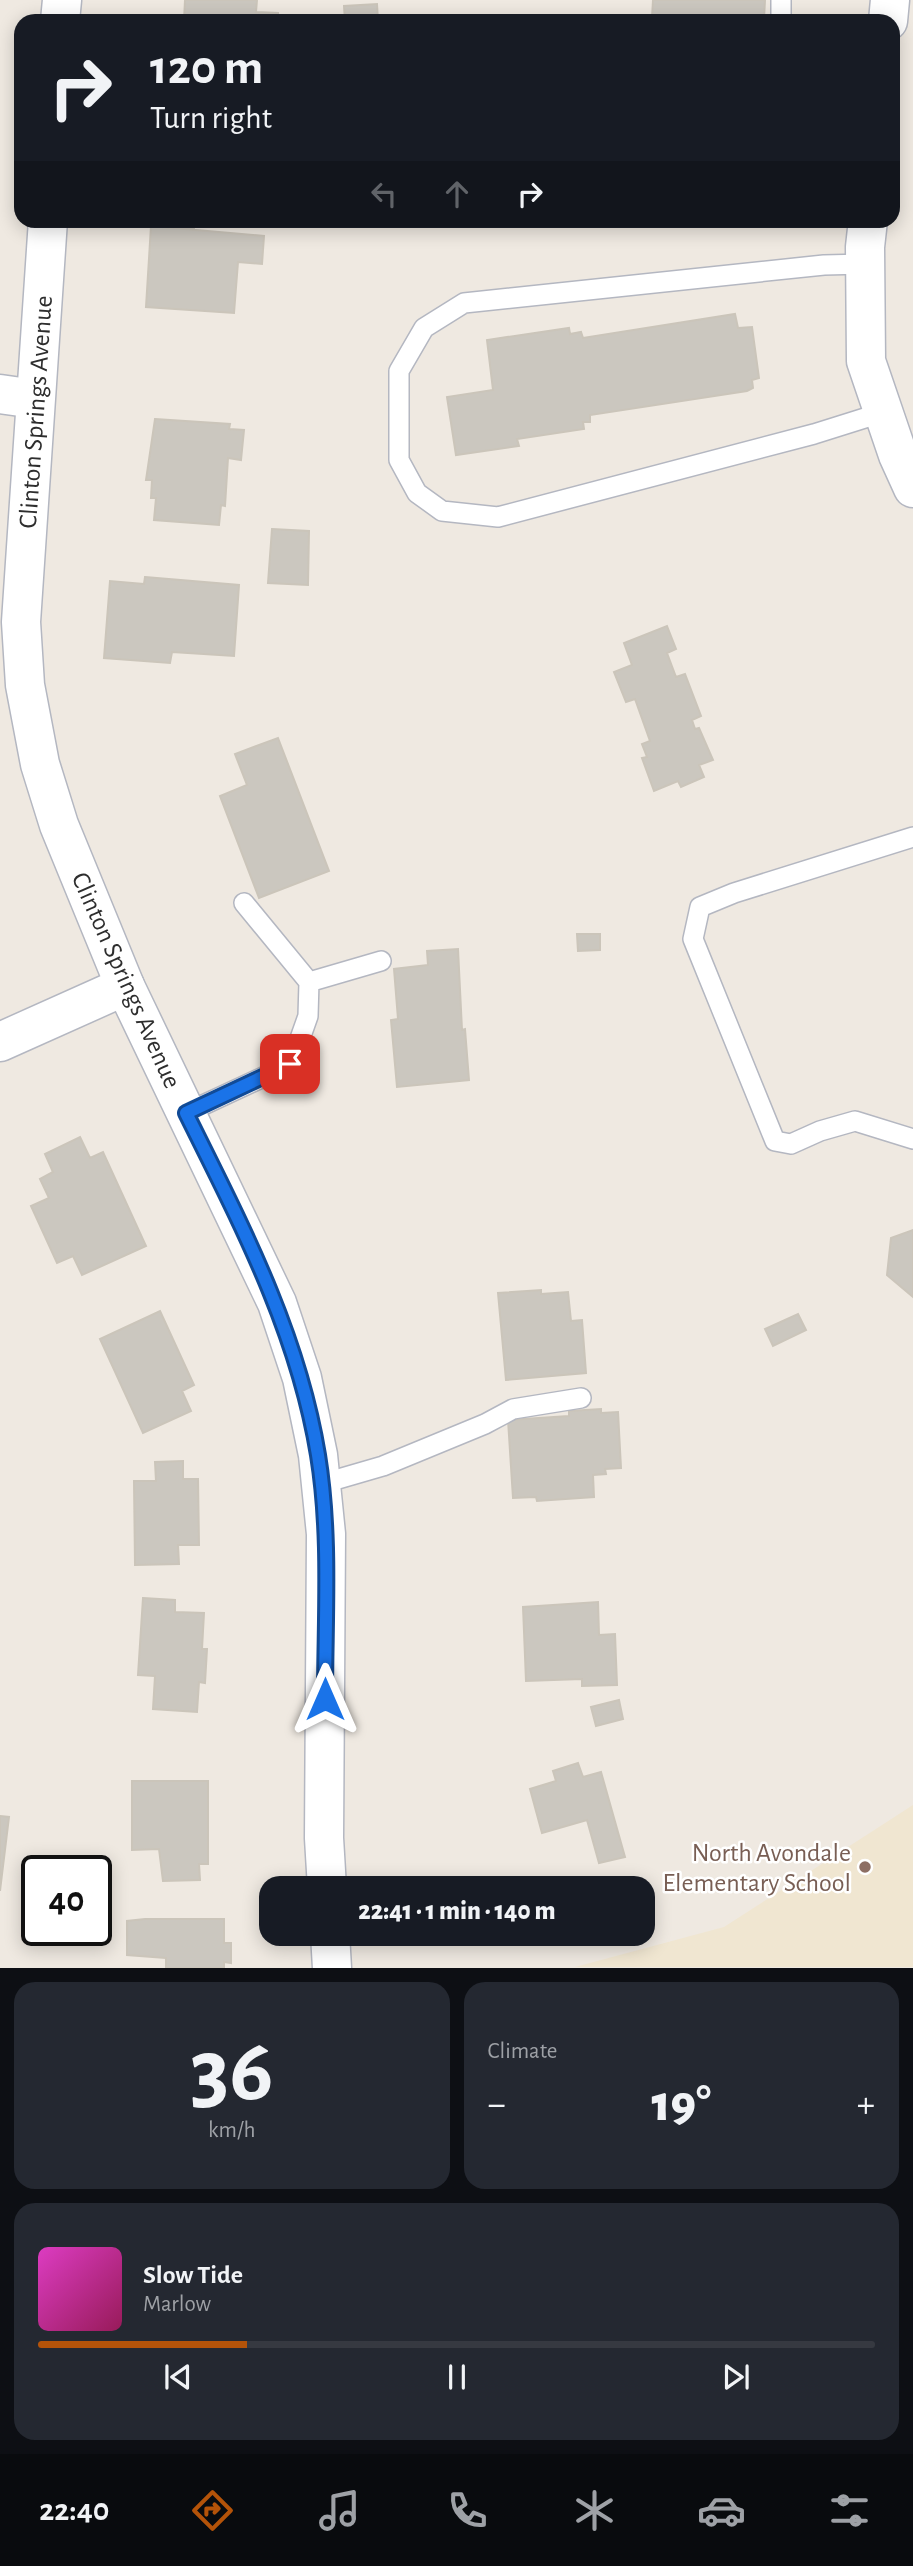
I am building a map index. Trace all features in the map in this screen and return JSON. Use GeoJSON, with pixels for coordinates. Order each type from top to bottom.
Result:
{"type":"FeatureCollection","features":[{"type":"Feature","properties":{"kind":"street","name":"Clinton Springs Avenue"},"geometry":{"type":"LineString","coordinates":[[47,228],[18,396],[21,622],[25,685],[40,764],[59,825],[125,986],[277,1303],[302,1378],[321,1484],[326,1534],[324,1838],[326,1876]]}},
{"type":"Feature","properties":{"kind":"street"},"geometry":{"type":"LineString","coordinates":[[867,228],[866,360],[913,488]]}},
{"type":"Feature","properties":{"kind":"street"},"geometry":{"type":"LineString","coordinates":[[0,1042],[125,986]]}},
{"type":"Feature","properties":{"kind":"street"},"geometry":{"type":"LineString","coordinates":[[331,1946],[332,1968]]}},
{"type":"Feature","properties":{"kind":"lane"},"geometry":{"type":"LineString","coordinates":[[865,264],[464,303],[424,328],[399,370],[399,460],[417,493],[442,511],[498,517],[814,434],[884,412]]}},
{"type":"Feature","properties":{"kind":"lane"},"geometry":{"type":"LineString","coordinates":[[913,837],[734,893],[700,907],[693,939],[775,1141],[792,1144],[820,1131],[855,1121],[913,1139]]}},
{"type":"Feature","properties":{"kind":"lane"},"geometry":{"type":"LineString","coordinates":[[186,1113],[290,1064],[308,1016],[309,982],[244,903]]}},
{"type":"Feature","properties":{"kind":"lane"},"geometry":{"type":"LineString","coordinates":[[309,982],[381,961]]}},
{"type":"Feature","properties":{"kind":"lane"},"geometry":{"type":"LineString","coordinates":[[321,1484],[394,1462],[513,1409],[580,1398]]}},
{"type":"Feature","properties":{"kind":"shaded area","name":"North Avondale Elementary School"},"geometry":{"type":"Polygon","coordinates":[[[913,1805],[913,1967],[575,1967],[724,1927],[913,1805]]]}},
{"type":"Feature","properties":{"kind":"building"},"geometry":{"type":"Polygon","coordinates":[[[185,0],[257,0],[256,12],[278,13],[278,14],[184,14],[185,0]]]}},
{"type":"Feature","properties":{"kind":"building"},"geometry":{"type":"Polygon","coordinates":[[[653,0],[765,0],[764,14],[652,14],[653,0]]]}},
{"type":"Feature","properties":{"kind":"building"},"geometry":{"type":"Polygon","coordinates":[[[377,4],[378,14],[345,14],[344,6],[377,4]]]}},
{"type":"Feature","properties":{"kind":"building"},"geometry":{"type":"Polygon","coordinates":[[[151,228],[264,236],[262,264],[238,262],[234,313],[146,307],[151,228]]]}},
{"type":"Feature","properties":{"kind":"building"},"geometry":{"type":"Polygon","coordinates":[[[735,314],[738,328],[752,327],[759,378],[752,380],[753,388],[590,415],[590,422],[583,422],[584,429],[517,439],[519,446],[456,455],[447,397],[493,390],[487,340],[569,328],[570,334],[581,332],[583,338],[735,314]]]}},
{"type":"Feature","properties":{"kind":"building"},"geometry":{"type":"Polygon","coordinates":[[[155,419],[230,424],[229,429],[244,430],[241,460],[228,458],[225,506],[221,505],[219,525],[154,520],[156,498],[151,498],[152,480],[146,480],[155,419]]]}},
{"type":"Feature","properties":{"kind":"building"},"geometry":{"type":"Polygon","coordinates":[[[272,529],[309,531],[308,585],[268,583],[272,529]]]}},
{"type":"Feature","properties":{"kind":"building"},"geometry":{"type":"Polygon","coordinates":[[[145,577],[239,585],[234,656],[172,652],[170,663],[104,658],[110,581],[144,584],[145,577]]]}},
{"type":"Feature","properties":{"kind":"building"},"geometry":{"type":"Polygon","coordinates":[[[667,626],[676,649],[667,653],[676,677],[685,674],[701,716],[692,720],[695,729],[699,728],[713,760],[699,765],[704,777],[681,787],[678,781],[654,791],[642,758],[647,757],[642,744],[650,741],[635,699],[626,702],[614,672],[632,665],[624,643],[667,626]]]}},
{"type":"Feature","properties":{"kind":"building"},"geometry":{"type":"Polygon","coordinates":[[[278,738],[329,871],[259,898],[220,796],[247,785],[235,754],[278,738]]]}},
{"type":"Feature","properties":{"kind":"building"},"geometry":{"type":"Polygon","coordinates":[[[577,934],[600,934],[600,950],[578,951],[577,934]]]}},
{"type":"Feature","properties":{"kind":"building"},"geometry":{"type":"Polygon","coordinates":[[[458,949],[462,1030],[465,1029],[469,1080],[397,1087],[391,1020],[398,1019],[394,969],[428,965],[427,951],[458,949]]]}},
{"type":"Feature","properties":{"kind":"building"},"geometry":{"type":"Polygon","coordinates":[[[80,1137],[90,1158],[103,1152],[146,1246],[82,1275],[73,1256],[57,1263],[31,1206],[49,1198],[40,1179],[53,1172],[45,1154],[80,1137]]]}},
{"type":"Feature","properties":{"kind":"building"},"geometry":{"type":"Polygon","coordinates":[[[913,1230],[913,1297],[887,1275],[891,1238],[913,1230]]]}},
{"type":"Feature","properties":{"kind":"building"},"geometry":{"type":"Polygon","coordinates":[[[541,1290],[541,1294],[568,1292],[571,1321],[582,1320],[586,1373],[506,1380],[498,1293],[541,1290]]]}},
{"type":"Feature","properties":{"kind":"building"},"geometry":{"type":"Polygon","coordinates":[[[160,1311],[194,1385],[182,1391],[191,1411],[143,1433],[100,1339],[160,1311]]]}},
{"type":"Feature","properties":{"kind":"building"},"geometry":{"type":"Polygon","coordinates":[[[798,1314],[806,1330],[773,1346],[765,1329],[798,1314]]]}},
{"type":"Feature","properties":{"kind":"building"},"geometry":{"type":"Polygon","coordinates":[[[601,1409],[601,1413],[618,1412],[621,1468],[605,1469],[606,1474],[593,1475],[594,1497],[537,1501],[536,1497],[513,1498],[508,1420],[569,1416],[569,1411],[601,1409]]]}},
{"type":"Feature","properties":{"kind":"building"},"geometry":{"type":"Polygon","coordinates":[[[183,1461],[183,1479],[198,1479],[199,1545],[178,1545],[179,1564],[135,1565],[134,1481],[156,1481],[155,1462],[183,1461]]]}},
{"type":"Feature","properties":{"kind":"building"},"geometry":{"type":"Polygon","coordinates":[[[143,1598],[175,1600],[175,1612],[204,1613],[202,1649],[207,1649],[205,1683],[199,1682],[197,1712],[153,1709],[155,1676],[138,1675],[143,1598]]]}},
{"type":"Feature","properties":{"kind":"building"},"geometry":{"type":"Polygon","coordinates":[[[598,1602],[599,1635],[615,1634],[617,1685],[582,1686],[582,1679],[526,1681],[523,1607],[598,1602]]]}},
{"type":"Feature","properties":{"kind":"building"},"geometry":{"type":"Polygon","coordinates":[[[619,1700],[623,1719],[596,1726],[591,1707],[619,1700]]]}},
{"type":"Feature","properties":{"kind":"building"},"geometry":{"type":"Polygon","coordinates":[[[578,1763],[583,1777],[601,1772],[625,1857],[599,1863],[587,1820],[542,1833],[530,1789],[556,1781],[553,1771],[578,1763]]]}},
{"type":"Feature","properties":{"kind":"building"},"geometry":{"type":"Polygon","coordinates":[[[132,1781],[208,1781],[208,1864],[199,1864],[200,1880],[163,1881],[159,1849],[132,1850],[132,1781]]]}},
{"type":"Feature","properties":{"kind":"building"},"geometry":{"type":"Polygon","coordinates":[[[0,1816],[9,1817],[0,1891],[0,1816]]]}},
{"type":"Feature","properties":{"kind":"building"},"geometry":{"type":"Polygon","coordinates":[[[224,1919],[224,1943],[231,1943],[231,1963],[224,1962],[224,1968],[166,1968],[166,1958],[127,1955],[127,1921],[224,1919]]]}},
{"type":"Feature","properties":{"kind":"place","name":"North Avondale Elementary School"},"geometry":{"type":"Point","coordinates":[865,1867]}},
{"type":"Feature","properties":{"kind":"route"},"geometry":{"type":"LineString","coordinates":[[290,1064],[274,1074],[186,1113],[277,1303],[302,1378],[318,1455],[326,1534],[325,1699]]}}]}
